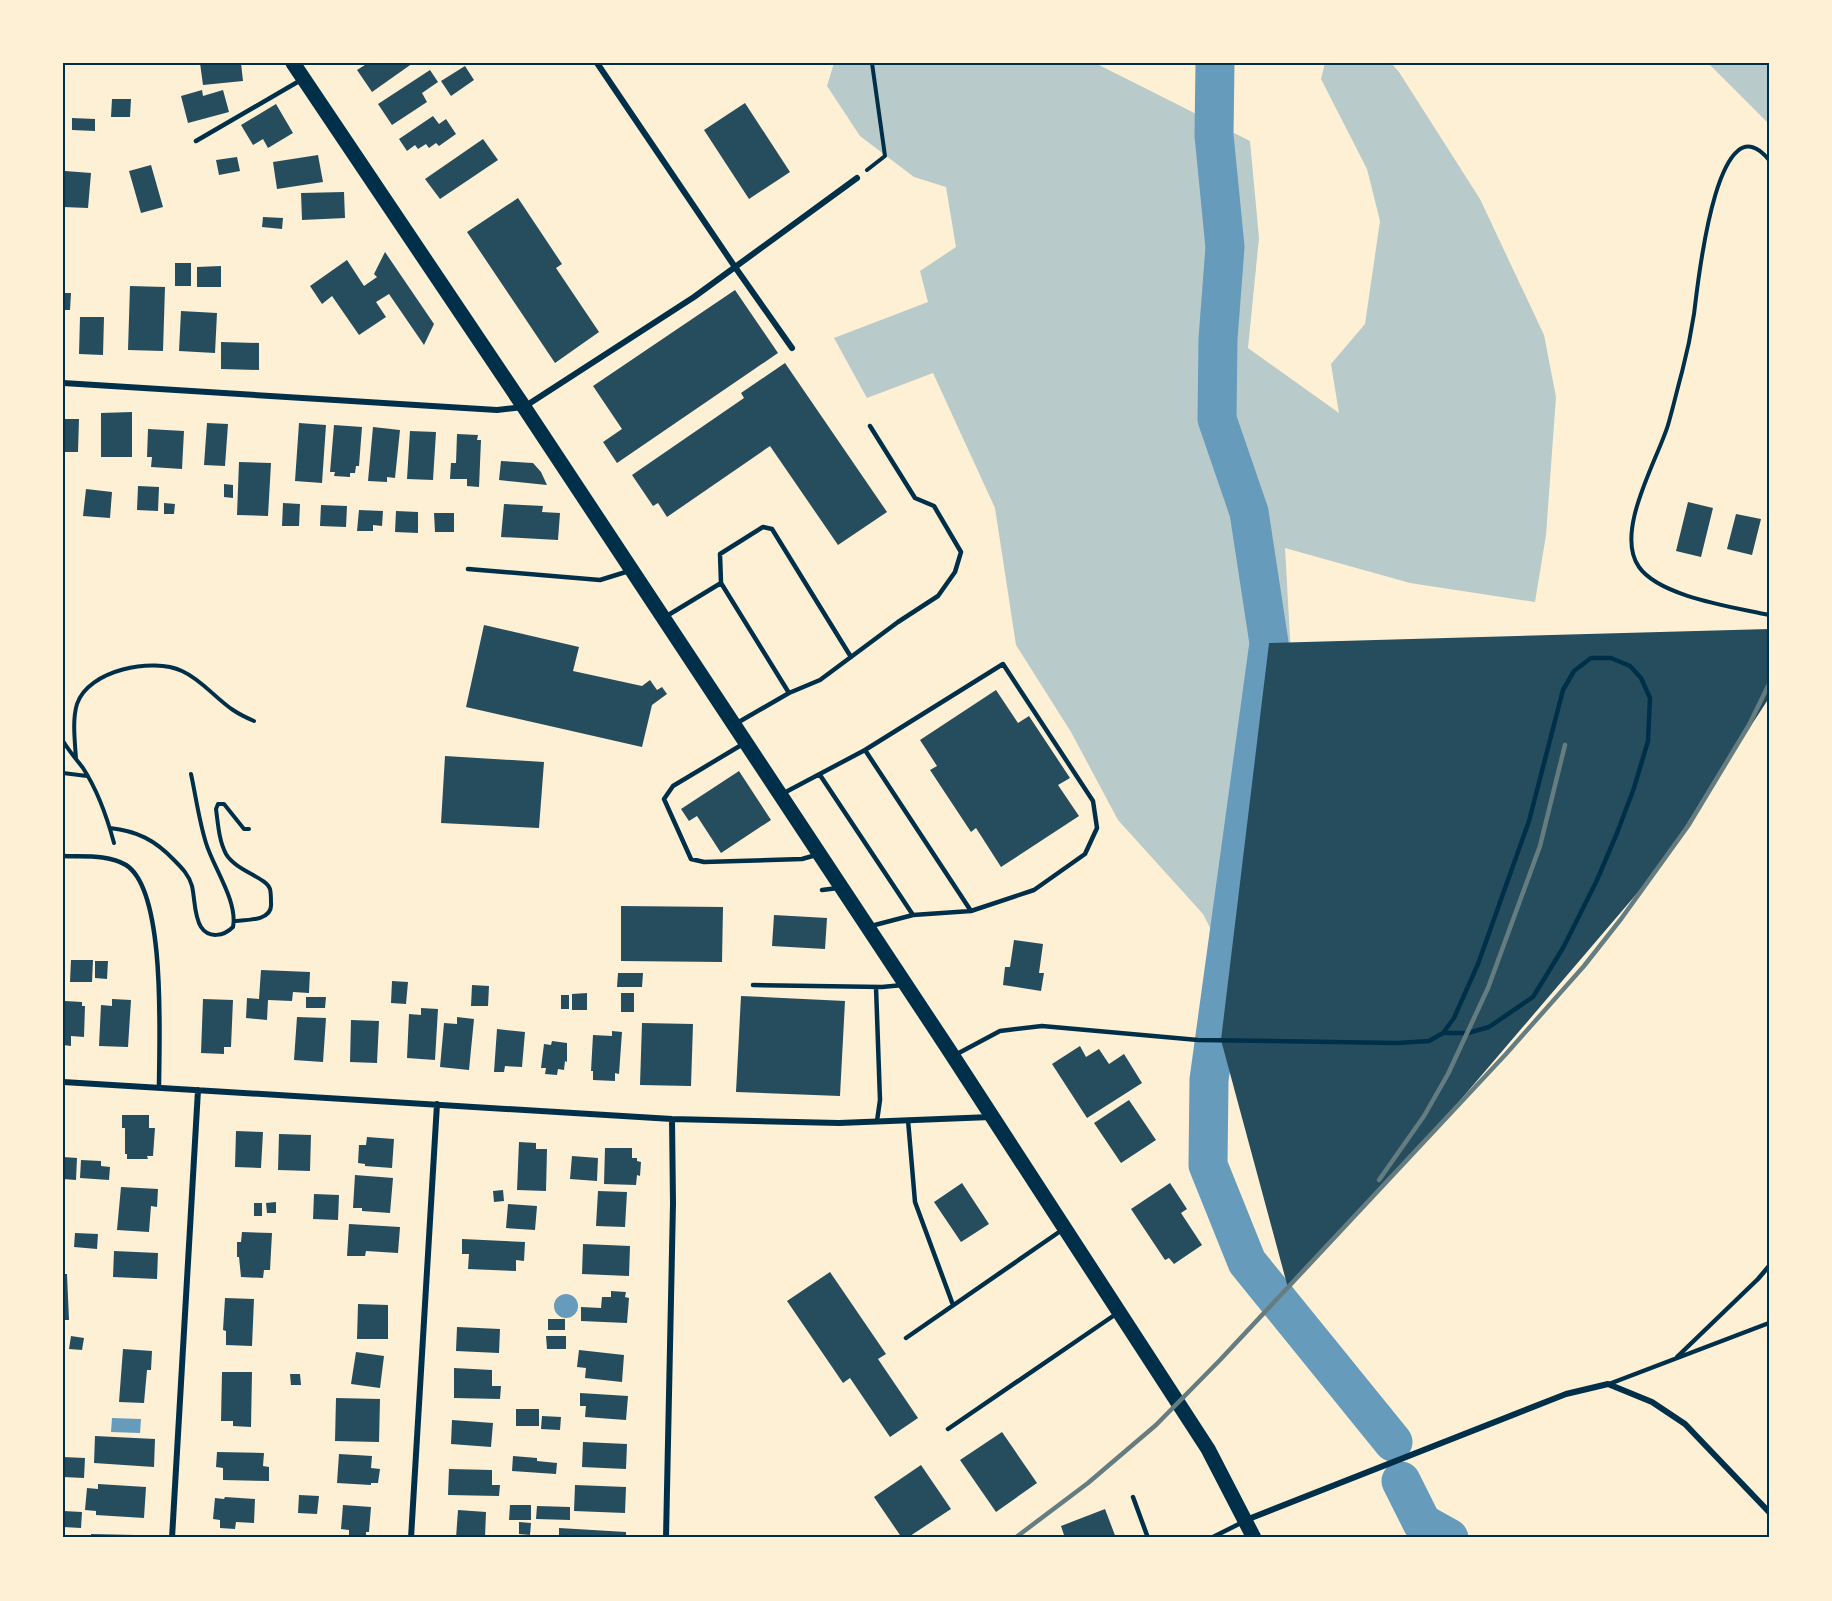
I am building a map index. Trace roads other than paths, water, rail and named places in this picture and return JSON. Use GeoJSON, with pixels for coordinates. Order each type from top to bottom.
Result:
{"type":"FeatureCollection","features":[{"type":"Feature","properties":{"kind":"main road"},"geometry":{"type":"LineString","coordinates":[[293,63],[524,407],[953,1056],[1208,1449],[1254,1538]]}},
{"type":"Feature","properties":{"kind":"street"},"geometry":{"type":"LineString","coordinates":[[597,63],[792,348]]}},
{"type":"Feature","properties":{"kind":"street"},"geometry":{"type":"LineString","coordinates":[[63,383],[497,410],[524,407],[694,297],[857,178]]}},
{"type":"Feature","properties":{"kind":"street"},"geometry":{"type":"LineString","coordinates":[[63,1083],[672,1119],[839,1123],[992,1117]]}},
{"type":"Feature","properties":{"kind":"street"},"geometry":{"type":"LineString","coordinates":[[172,1538],[198,1090]]}},
{"type":"Feature","properties":{"kind":"street"},"geometry":{"type":"LineString","coordinates":[[411,1538],[437,1104]]}},
{"type":"Feature","properties":{"kind":"street"},"geometry":{"type":"LineString","coordinates":[[666,1538],[673,1203],[672,1119]]}},
{"type":"Feature","properties":{"kind":"street"},"geometry":{"type":"LineString","coordinates":[[1246,1520],[1566,1394],[1608,1384],[1652,1402],[1685,1424],[1769,1512]]}},
{"type":"Feature","properties":{"kind":"lane"},"geometry":{"type":"LineString","coordinates":[[196,141],[303,79]]}},
{"type":"Feature","properties":{"kind":"lane"},"geometry":{"type":"LineString","coordinates":[[733,725],[789,693],[820,681],[938,596],[955,572],[961,552],[934,506],[915,498],[870,426]]}},
{"type":"Feature","properties":{"kind":"lane"},"geometry":{"type":"LineString","coordinates":[[789,693],[721,583],[720,554],[763,527],[772,530],[851,657]]}},
{"type":"Feature","properties":{"kind":"lane"},"geometry":{"type":"LineString","coordinates":[[468,569],[600,580],[631,570]]}},
{"type":"Feature","properties":{"kind":"lane"},"geometry":{"type":"LineString","coordinates":[[663,618],[721,583]]}},
{"type":"Feature","properties":{"kind":"lane"},"geometry":{"type":"LineString","coordinates":[[953,1056],[1000,1031],[1042,1026],[1209,1040],[1397,1043],[1429,1041],[1443,1033],[1454,1018],[1478,964],[1529,821],[1563,690],[1574,671],[1591,658],[1611,658],[1629,666],[1641,678],[1650,698],[1648,741],[1617,833],[1597,880],[1563,948],[1533,998],[1490,1027],[1468,1034],[1443,1033]]}},
{"type":"Feature","properties":{"kind":"lane"},"geometry":{"type":"LineString","coordinates":[[780,796],[865,750],[1003,664],[1010,674],[1093,801],[1097,828],[1085,854],[1034,890],[971,911],[914,915],[867,927]]}},
{"type":"Feature","properties":{"kind":"lane"},"geometry":{"type":"LineString","coordinates":[[745,743],[673,786],[664,799],[692,859],[704,862],[802,859],[819,854]]}},
{"type":"Feature","properties":{"kind":"lane"},"geometry":{"type":"LineString","coordinates":[[865,750],[971,911]]}},
{"type":"Feature","properties":{"kind":"lane"},"geometry":{"type":"LineString","coordinates":[[820,775],[914,915]]}},
{"type":"Feature","properties":{"kind":"lane"},"geometry":{"type":"LineString","coordinates":[[63,856],[112,859],[128,866],[147,896],[156,954],[159,1088]]}},
{"type":"Feature","properties":{"kind":"lane"},"geometry":{"type":"LineString","coordinates":[[822,890],[840,888]]}},
{"type":"Feature","properties":{"kind":"lane"},"geometry":{"type":"LineString","coordinates":[[753,985],[876,987],[906,985]]}},
{"type":"Feature","properties":{"kind":"lane"},"geometry":{"type":"LineString","coordinates":[[876,987],[880,1100],[877,1121]]}},
{"type":"Feature","properties":{"kind":"lane"},"geometry":{"type":"LineString","coordinates":[[908,1120],[915,1202],[953,1305]]}},
{"type":"Feature","properties":{"kind":"lane"},"geometry":{"type":"LineString","coordinates":[[906,1338],[1064,1229]]}},
{"type":"Feature","properties":{"kind":"lane"},"geometry":{"type":"LineString","coordinates":[[1675,1359],[1769,1266]]}},
{"type":"Feature","properties":{"kind":"lane"},"geometry":{"type":"LineString","coordinates":[[948,1429],[1118,1312]]}},
{"type":"Feature","properties":{"kind":"lane"},"geometry":{"type":"LineString","coordinates":[[1608,1384],[1769,1323]]}},
{"type":"Feature","properties":{"kind":"lane"},"geometry":{"type":"LineString","coordinates":[[1133,1497],[1148,1538]]}},
{"type":"Feature","properties":{"kind":"lane"},"geometry":{"type":"LineString","coordinates":[[1211,1538],[1246,1520]]}},
{"type":"Feature","properties":{"kind":"water"},"geometry":{"type":"Polygon","coordinates":[[[566,1294],[574,1298],[578,1306],[574,1314],[566,1318],[558,1314],[554,1306],[558,1298],[566,1294]]]}},
{"type":"Feature","properties":{"kind":"water"},"geometry":{"type":"Polygon","coordinates":[[[112,1418],[141,1419],[140,1433],[111,1432],[112,1418]]]}},
{"type":"Feature","properties":{"kind":"waterway"},"geometry":{"type":"LineString","coordinates":[[1215,63],[1214,135],[1225,247],[1218,339],[1217,419],[1249,512],[1269,643],[1209,1080],[1208,1165],[1247,1262],[1393,1442]]}},
{"type":"Feature","properties":{"kind":"waterway"},"geometry":{"type":"LineString","coordinates":[[1401,1481],[1422,1523],[1449,1538]]}},
{"type":"Feature","properties":{"kind":"railway"},"geometry":{"type":"LineString","coordinates":[[1015,1538],[1088,1483],[1156,1425],[1220,1360],[1506,1054],[1584,966],[1688,826],[1749,725],[1769,684]]}},
{"type":"Feature","properties":{"kind":"railway"},"geometry":{"type":"LineString","coordinates":[[1379,1180],[1424,1116],[1448,1074],[1488,988],[1540,846],[1565,745]]}}]}
